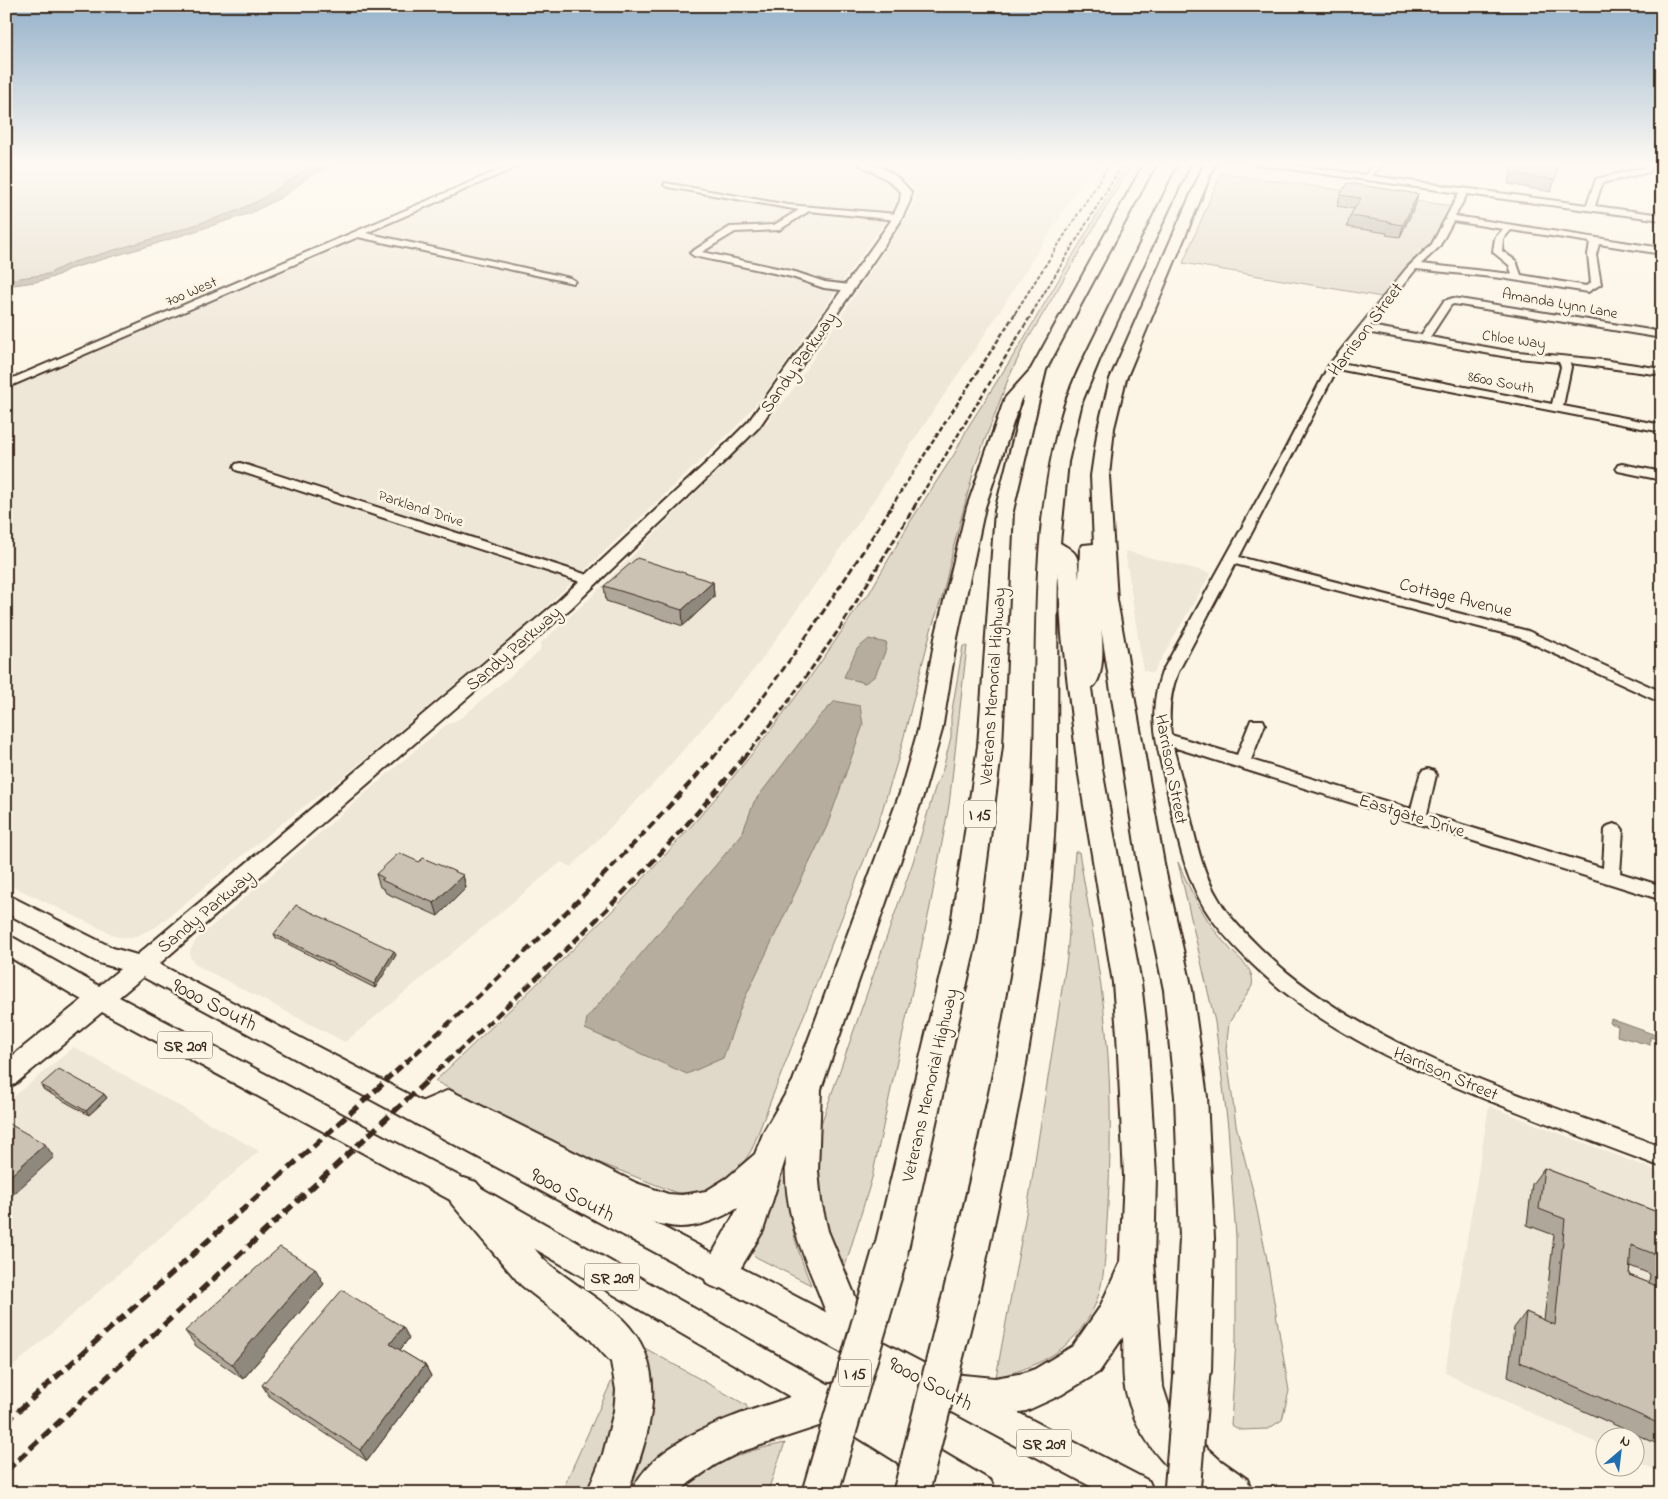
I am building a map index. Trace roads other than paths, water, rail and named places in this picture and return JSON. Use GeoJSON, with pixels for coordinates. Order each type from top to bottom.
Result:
{"type":"FeatureCollection","features":[{"type":"Feature","properties":{"kind":"highway","name":"Veterans Memorial Highway"},"geometry":{"type":"LineString","coordinates":[[820,1493],[890,1254],[963,938],[990,746],[1004,511],[1038,370],[1113,232]]}},
{"type":"Feature","properties":{"kind":"highway"},"geometry":{"type":"LineString","coordinates":[[911,1493],[993,1156],[1017,1029],[1035,906],[1044,804],[1049,545],[1063,447],[1083,378],[1151,232]]}},
{"type":"Feature","properties":{"kind":"highway"},"geometry":{"type":"LineString","coordinates":[[1181,232],[1118,379],[1106,428],[1100,476],[1107,600],[1152,869],[1169,939],[1178,990],[1191,1097],[1195,1164],[1196,1238],[1192,1372],[1182,1493]]}},
{"type":"Feature","properties":{"kind":"highway"},"geometry":{"type":"LineString","coordinates":[[719,1272],[751,1220],[775,1140],[807,1086],[912,793],[930,730],[946,638],[976,507],[1000,431],[1013,398],[1038,370]]}},
{"type":"Feature","properties":{"kind":"highway"},"geometry":{"type":"LineString","coordinates":[[1082,706],[1092,650],[1088,605],[1094,465],[1102,452]]}},
{"type":"Feature","properties":{"kind":"highway"},"geometry":{"type":"LineString","coordinates":[[1049,545],[1066,554],[1072,635],[1082,706],[1105,860],[1127,983],[1132,1034],[1140,1177],[1137,1262],[1143,1347],[1142,1366],[1149,1405],[1156,1423],[1170,1441],[1206,1474],[1233,1493]]}},
{"type":"Feature","properties":{"kind":"highway"},"geometry":{"type":"LineString","coordinates":[[807,1086],[802,1171],[804,1201],[810,1231],[857,1345],[934,1493]]}},
{"type":"Feature","properties":{"kind":"highway"},"geometry":{"type":"LineString","coordinates":[[427,1114],[449,1104],[626,1195],[654,1205],[682,1211],[718,1203],[739,1190],[766,1165]]}},
{"type":"Feature","properties":{"kind":"highway"},"geometry":{"type":"LineString","coordinates":[[464,1193],[535,1275],[582,1308],[613,1335],[628,1355],[634,1380],[633,1414],[626,1445],[607,1493]]}},
{"type":"Feature","properties":{"kind":"highway"},"geometry":{"type":"LineString","coordinates":[[651,1493],[675,1469],[701,1451],[733,1435],[831,1403],[886,1401],[952,1393],[995,1397],[1026,1392],[1048,1382],[1086,1358],[1101,1340],[1113,1320],[1137,1262]]}},
{"type":"Feature","properties":{"kind":"main road","name":"Sandy Parkway"},"geometry":{"type":"LineString","coordinates":[[6,1076],[141,965],[592,581],[754,424],[888,232]]}},
{"type":"Feature","properties":{"kind":"main road","name":"9000 South"},"geometry":{"type":"LineString","coordinates":[[6,902],[107,956],[141,965],[427,1114],[719,1272],[952,1393],[1137,1493]]}},
{"type":"Feature","properties":{"kind":"main road","name":"SR 209"},"geometry":{"type":"LineString","coordinates":[[6,944],[123,1012],[464,1193],[831,1403],[979,1493]]}},
{"type":"Feature","properties":{"kind":"street","name":"700 West"},"geometry":{"type":"LineString","coordinates":[[6,385],[363,232]]}},
{"type":"Feature","properties":{"kind":"street"},"geometry":{"type":"LineString","coordinates":[[728,232],[694,253],[795,275],[824,286],[850,288]]}},
{"type":"Feature","properties":{"kind":"street","name":"Harrison Street"},"geometry":{"type":"LineString","coordinates":[[1444,232],[1436,246],[1414,266],[1334,365],[1164,686],[1160,702],[1163,738],[1187,844],[1196,872],[1209,900],[1231,930],[1258,959],[1284,981],[1339,1020],[1393,1052],[1455,1078],[1662,1157]]}},
{"type":"Feature","properties":{"kind":"street"},"geometry":{"type":"LineString","coordinates":[[1504,232],[1499,238],[1496,252],[1513,262],[1517,269],[1517,277]]}},
{"type":"Feature","properties":{"kind":"street"},"geometry":{"type":"LineString","coordinates":[[1542,232],[1662,251]]}},
{"type":"Feature","properties":{"kind":"street"},"geometry":{"type":"LineString","coordinates":[[358,234],[570,281]]}},
{"type":"Feature","properties":{"kind":"street"},"geometry":{"type":"LineString","coordinates":[[1414,266],[1517,277],[1566,287],[1588,289],[1596,284],[1592,255],[1595,240]]}},
{"type":"Feature","properties":{"kind":"street","name":"Amanda Lynn Lane"},"geometry":{"type":"LineString","coordinates":[[1424,339],[1447,303],[1453,301],[1662,335]]}},
{"type":"Feature","properties":{"kind":"street","name":"Chloe Way"},"geometry":{"type":"LineString","coordinates":[[1362,328],[1424,339],[1458,350],[1603,363],[1662,372]]}},
{"type":"Feature","properties":{"kind":"street"},"geometry":{"type":"LineString","coordinates":[[1556,408],[1566,367],[1564,360]]}},
{"type":"Feature","properties":{"kind":"street","name":"8600 South"},"geometry":{"type":"LineString","coordinates":[[1334,365],[1662,429]]}},
{"type":"Feature","properties":{"kind":"street","name":"Parkland Drive"},"geometry":{"type":"LineString","coordinates":[[240,467],[592,581]]}},
{"type":"Feature","properties":{"kind":"street"},"geometry":{"type":"LineString","coordinates":[[1622,468],[1662,476]]}},
{"type":"Feature","properties":{"kind":"street","name":"Cottage Avenue"},"geometry":{"type":"LineString","coordinates":[[1231,559],[1523,634],[1662,698]]}},
{"type":"Feature","properties":{"kind":"street"},"geometry":{"type":"LineString","coordinates":[[1242,762],[1257,724]]}},
{"type":"Feature","properties":{"kind":"street","name":"Eastgate Drive"},"geometry":{"type":"LineString","coordinates":[[1163,738],[1662,893]]}},
{"type":"Feature","properties":{"kind":"street"},"geometry":{"type":"LineString","coordinates":[[1418,817],[1428,775]]}},
{"type":"Feature","properties":{"kind":"street"},"geometry":{"type":"LineString","coordinates":[[1611,877],[1614,830]]}},
{"type":"Feature","properties":{"kind":"railway"},"geometry":{"type":"LineString","coordinates":[[1015,313],[1067,232]]}},
{"type":"Feature","properties":{"kind":"railway"},"geometry":{"type":"LineString","coordinates":[[1032,313],[1081,232]]}},
{"type":"Feature","properties":{"kind":"railway"},"geometry":{"type":"LineString","coordinates":[[891,507],[1016,312]]}},
{"type":"Feature","properties":{"kind":"railway"},"geometry":{"type":"LineString","coordinates":[[914,507],[1033,312]]}},
{"type":"Feature","properties":{"kind":"railway"},"geometry":{"type":"LineString","coordinates":[[713,758],[785,667],[892,506]]}},
{"type":"Feature","properties":{"kind":"railway"},"geometry":{"type":"LineString","coordinates":[[744,758],[783,709],[840,628],[915,506]]}},
{"type":"Feature","properties":{"kind":"railway"},"geometry":{"type":"LineString","coordinates":[[385,1081],[554,924],[636,842],[714,756]]}},
{"type":"Feature","properties":{"kind":"railway"},"geometry":{"type":"LineString","coordinates":[[426,1081],[510,1004],[592,924],[670,842],[745,756]]}},
{"type":"Feature","properties":{"kind":"railway"},"geometry":{"type":"LineString","coordinates":[[6,1422],[387,1080]]}},
{"type":"Feature","properties":{"kind":"railway"},"geometry":{"type":"LineString","coordinates":[[6,1471],[428,1080]]}}]}
